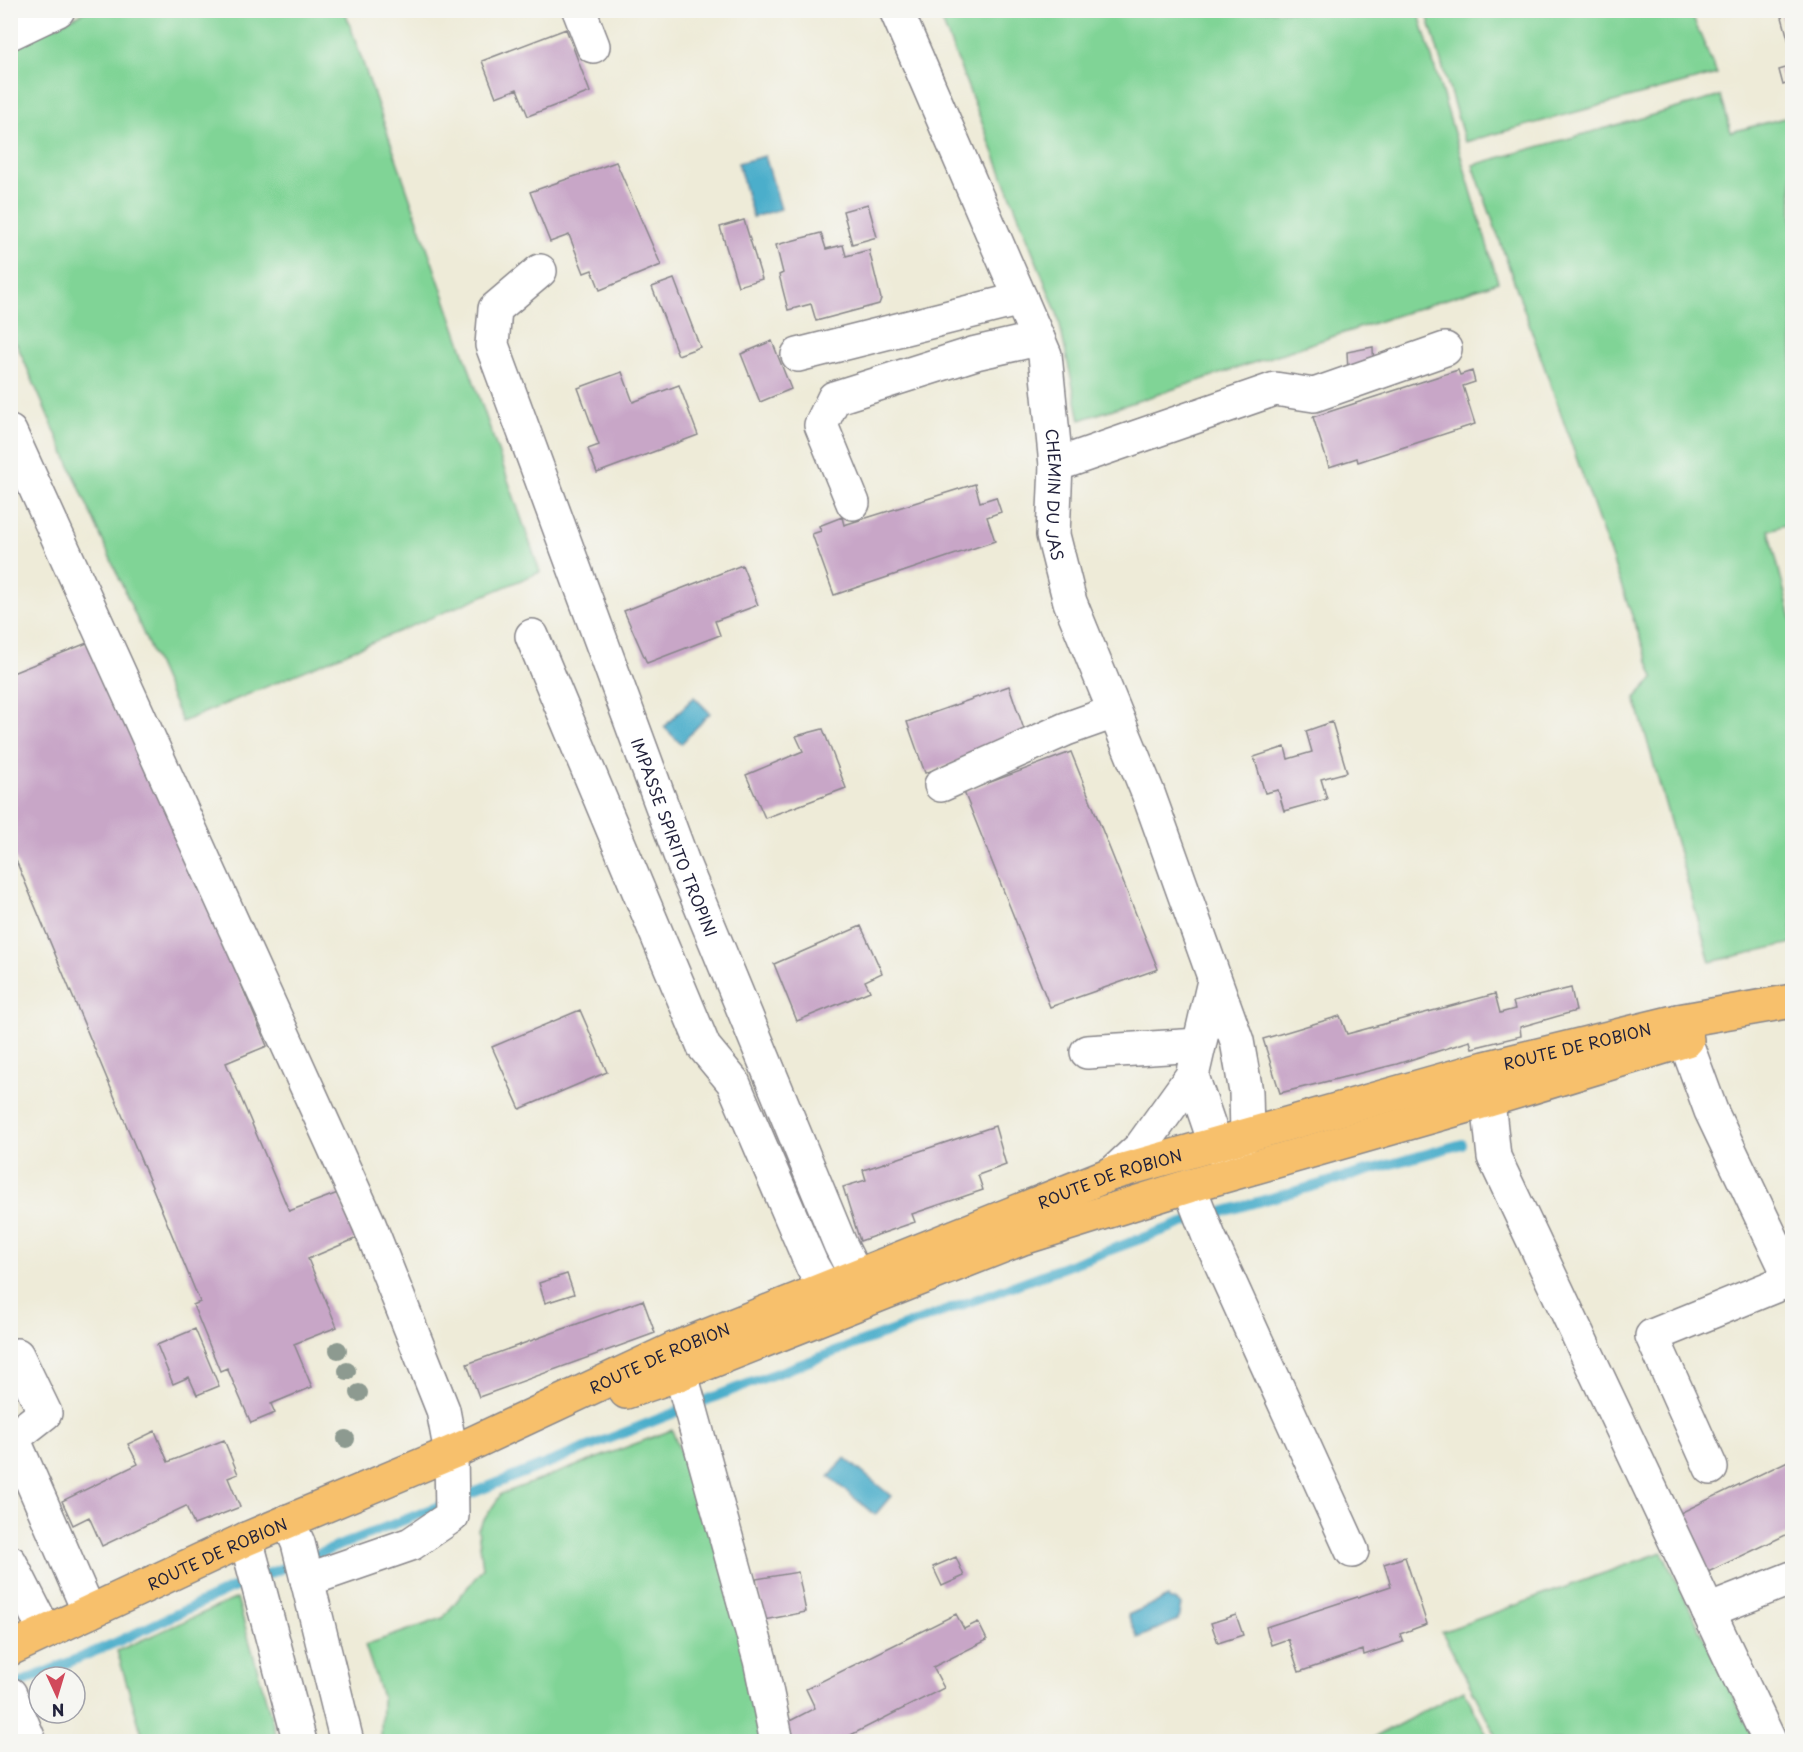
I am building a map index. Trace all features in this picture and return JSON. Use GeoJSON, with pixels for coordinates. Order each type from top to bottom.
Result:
{"type":"FeatureCollection","features":[{"type":"Feature","properties":{"kind":"main road","name":"ROUTE DE ROBION"},"geometry":{"type":"LineString","coordinates":[[678,1361],[825,1288],[862,1286],[1189,1186],[1486,1101],[1681,1031],[1792,1001]]}},
{"type":"Feature","properties":{"kind":"main road","name":"ROUTE DE ROBION"},"geometry":{"type":"LineString","coordinates":[[10,1649],[246,1539],[455,1451],[862,1286],[1113,1173],[1230,1144],[1485,1068],[1792,1009]]}},
{"type":"Feature","properties":{"kind":"street"},"geometry":{"type":"LineString","coordinates":[[10,33],[58,10]]}},
{"type":"Feature","properties":{"kind":"street"},"geometry":{"type":"LineString","coordinates":[[579,10],[593,46]]}},
{"type":"Feature","properties":{"kind":"street","name":"CHEMIN DU JAS"},"geometry":{"type":"LineString","coordinates":[[896,10],[1045,355],[1056,465],[1053,535],[1070,602],[1148,794],[1237,1041],[1246,1092],[1230,1144]]}},
{"type":"Feature","properties":{"kind":"street","name":"IMPASSE SPIRITO TROPINI"},"geometry":{"type":"LineString","coordinates":[[540,271],[495,309],[492,345],[682,863],[840,1244],[862,1286]]}},
{"type":"Feature","properties":{"kind":"street"},"geometry":{"type":"LineString","coordinates":[[798,355],[1021,299]]}},
{"type":"Feature","properties":{"kind":"street"},"geometry":{"type":"LineString","coordinates":[[853,503],[821,425],[834,398],[976,353],[1038,339]]}},
{"type":"Feature","properties":{"kind":"street"},"geometry":{"type":"LineString","coordinates":[[1056,465],[1275,389],[1314,395],[1445,349]]}},
{"type":"Feature","properties":{"kind":"street"},"geometry":{"type":"LineString","coordinates":[[10,432],[369,1224],[443,1410],[455,1451],[452,1516],[411,1544],[307,1580]]}},
{"type":"Feature","properties":{"kind":"street"},"geometry":{"type":"LineString","coordinates":[[532,636],[704,1047],[733,1082],[812,1266],[825,1288]]}},
{"type":"Feature","properties":{"kind":"street"},"geometry":{"type":"LineString","coordinates":[[941,785],[1066,729],[1114,712]]}},
{"type":"Feature","properties":{"kind":"street"},"geometry":{"type":"LineString","coordinates":[[1113,1173],[1141,1147],[1192,1076],[1214,981]]}},
{"type":"Feature","properties":{"kind":"street"},"geometry":{"type":"LineString","coordinates":[[1681,1031],[1711,1111],[1792,1280],[1652,1336],[1711,1468]]}},
{"type":"Feature","properties":{"kind":"street"},"geometry":{"type":"LineString","coordinates":[[1087,1052],[1199,1045]]}},
{"type":"Feature","properties":{"kind":"street"},"geometry":{"type":"LineString","coordinates":[[1485,1068],[1486,1101],[1494,1157],[1770,1742]]}},
{"type":"Feature","properties":{"kind":"street"},"geometry":{"type":"LineString","coordinates":[[1192,1076],[1230,1144],[1251,1161],[1275,1162]]}},
{"type":"Feature","properties":{"kind":"street"},"geometry":{"type":"LineString","coordinates":[[1023,1238],[1062,1211],[1217,1161],[1230,1144]]}},
{"type":"Feature","properties":{"kind":"street"},"geometry":{"type":"LineString","coordinates":[[1189,1186],[1209,1237],[1352,1551]]}},
{"type":"Feature","properties":{"kind":"street"},"geometry":{"type":"LineString","coordinates":[[17,1355],[45,1413],[13,1438],[89,1612]]}},
{"type":"Feature","properties":{"kind":"street"},"geometry":{"type":"LineString","coordinates":[[678,1361],[760,1660],[777,1742]]}},
{"type":"Feature","properties":{"kind":"street"},"geometry":{"type":"LineString","coordinates":[[288,1521],[298,1543],[348,1742]]}},
{"type":"Feature","properties":{"kind":"street"},"geometry":{"type":"LineString","coordinates":[[246,1539],[300,1742]]}},
{"type":"Feature","properties":{"kind":"street"},"geometry":{"type":"LineString","coordinates":[[10,1562],[45,1631]]}},
{"type":"Feature","properties":{"kind":"street"},"geometry":{"type":"LineString","coordinates":[[1708,1611],[1792,1578]]}},
{"type":"Feature","properties":{"kind":"street"},"geometry":{"type":"LineString","coordinates":[[10,1694],[30,1742]]}},
{"type":"Feature","properties":{"kind":"green space"},"geometry":{"type":"Polygon","coordinates":[[[87,11],[345,11],[540,572],[182,722],[11,331],[10,47],[87,11]]]}},
{"type":"Feature","properties":{"kind":"green space"},"geometry":{"type":"Polygon","coordinates":[[[938,11],[1418,11],[1498,282],[1080,420],[1058,316],[938,11]]]}},
{"type":"Feature","properties":{"kind":"green space"},"geometry":{"type":"Polygon","coordinates":[[[1426,11],[1690,11],[1717,74],[1465,142],[1426,11]]]}},
{"type":"Feature","properties":{"kind":"green space"},"geometry":{"type":"Polygon","coordinates":[[[1721,96],[1731,132],[1792,116],[1792,523],[1769,530],[1792,622],[1792,943],[1710,962],[1635,698],[1654,678],[1473,165],[1721,96]]]}},
{"type":"Feature","properties":{"kind":"green space"},"geometry":{"type":"Polygon","coordinates":[[[672,1430],[733,1593],[765,1741],[381,1741],[382,1697],[365,1645],[443,1618],[483,1568],[478,1529],[501,1494],[672,1430]]]}},
{"type":"Feature","properties":{"kind":"green space"},"geometry":{"type":"Polygon","coordinates":[[[1662,1552],[1755,1741],[1499,1741],[1442,1632],[1662,1552]]]}},
{"type":"Feature","properties":{"kind":"green space"},"geometry":{"type":"Polygon","coordinates":[[[237,1598],[278,1741],[144,1741],[117,1651],[237,1598]]]}},
{"type":"Feature","properties":{"kind":"green space"},"geometry":{"type":"Polygon","coordinates":[[[1464,1690],[1490,1741],[1368,1741],[1464,1690]]]}},
{"type":"Feature","properties":{"kind":"water"},"geometry":{"type":"Polygon","coordinates":[[[765,156],[781,209],[753,217],[738,163],[765,156]]]}},
{"type":"Feature","properties":{"kind":"water"},"geometry":{"type":"Polygon","coordinates":[[[694,697],[710,713],[681,744],[664,727],[694,697]]]}},
{"type":"Feature","properties":{"kind":"water"},"geometry":{"type":"Polygon","coordinates":[[[845,1458],[891,1496],[875,1515],[829,1477],[845,1458]]]}},
{"type":"Feature","properties":{"kind":"water"},"geometry":{"type":"Polygon","coordinates":[[[1168,1597],[1181,1604],[1178,1620],[1138,1638],[1128,1615],[1168,1597]]]}},
{"type":"Feature","properties":{"kind":"building"},"geometry":{"type":"Polygon","coordinates":[[[1780,10],[1792,10],[1792,53],[1780,10]]]}},
{"type":"Feature","properties":{"kind":"building"},"geometry":{"type":"Polygon","coordinates":[[[566,29],[590,92],[528,116],[517,89],[496,97],[482,61],[566,29]]]}},
{"type":"Feature","properties":{"kind":"building"},"geometry":{"type":"Polygon","coordinates":[[[1792,66],[1792,82],[1783,85],[1779,70],[1792,66]]]}},
{"type":"Feature","properties":{"kind":"building"},"geometry":{"type":"Polygon","coordinates":[[[616,162],[661,265],[600,290],[592,270],[584,273],[569,235],[550,242],[530,192],[616,162]]]}},
{"type":"Feature","properties":{"kind":"building"},"geometry":{"type":"Polygon","coordinates":[[[868,204],[877,237],[852,244],[843,211],[868,204]]]}},
{"type":"Feature","properties":{"kind":"building"},"geometry":{"type":"Polygon","coordinates":[[[744,220],[762,279],[738,286],[720,227],[744,220]]]}},
{"type":"Feature","properties":{"kind":"building"},"geometry":{"type":"Polygon","coordinates":[[[821,233],[826,249],[843,245],[846,256],[869,250],[881,299],[879,304],[816,321],[811,304],[788,310],[779,275],[783,273],[776,245],[821,233]]]}},
{"type":"Feature","properties":{"kind":"building"},"geometry":{"type":"Polygon","coordinates":[[[674,279],[700,347],[678,355],[652,287],[674,279]]]}},
{"type":"Feature","properties":{"kind":"building"},"geometry":{"type":"Polygon","coordinates":[[[772,341],[791,389],[760,402],[741,354],[772,341]]]}},
{"type":"Feature","properties":{"kind":"building"},"geometry":{"type":"Polygon","coordinates":[[[1373,347],[1374,371],[1348,371],[1347,352],[1373,347]]]}},
{"type":"Feature","properties":{"kind":"building"},"geometry":{"type":"Polygon","coordinates":[[[1458,370],[1460,375],[1472,371],[1475,382],[1463,386],[1475,424],[1358,462],[1357,458],[1329,467],[1313,417],[1458,370]]]}},
{"type":"Feature","properties":{"kind":"building"},"geometry":{"type":"Polygon","coordinates":[[[622,372],[633,402],[679,385],[698,435],[597,473],[588,449],[599,445],[578,388],[622,372]]]}},
{"type":"Feature","properties":{"kind":"building"},"geometry":{"type":"Polygon","coordinates":[[[975,484],[980,502],[996,497],[1001,512],[987,517],[995,541],[834,595],[812,534],[821,531],[819,526],[842,517],[844,525],[975,484]]]}},
{"type":"Feature","properties":{"kind":"building"},"geometry":{"type":"Polygon","coordinates":[[[742,565],[758,605],[715,621],[720,635],[647,663],[624,611],[742,565]]]}},
{"type":"Feature","properties":{"kind":"building"},"geometry":{"type":"Polygon","coordinates":[[[97,639],[267,1046],[226,1063],[289,1211],[338,1193],[357,1238],[308,1259],[337,1327],[294,1344],[312,1387],[271,1404],[275,1413],[251,1423],[227,1368],[220,1371],[193,1305],[200,1302],[10,846],[10,674],[97,639]]]}},
{"type":"Feature","properties":{"kind":"building"},"geometry":{"type":"Polygon","coordinates":[[[1009,686],[1027,738],[925,773],[907,722],[1009,686]]]}},
{"type":"Feature","properties":{"kind":"building"},"geometry":{"type":"Polygon","coordinates":[[[1332,722],[1347,772],[1321,779],[1327,799],[1284,811],[1278,790],[1265,793],[1254,757],[1285,747],[1288,759],[1312,752],[1306,731],[1332,722]]]}},
{"type":"Feature","properties":{"kind":"building"},"geometry":{"type":"Polygon","coordinates":[[[823,729],[846,788],[765,818],[746,775],[803,751],[796,736],[823,729]]]}},
{"type":"Feature","properties":{"kind":"building"},"geometry":{"type":"Polygon","coordinates":[[[1071,752],[1158,969],[1050,1007],[964,792],[1071,752]]]}},
{"type":"Feature","properties":{"kind":"building"},"geometry":{"type":"Polygon","coordinates":[[[861,926],[882,973],[865,981],[870,991],[797,1021],[774,964],[861,926]]]}},
{"type":"Feature","properties":{"kind":"building"},"geometry":{"type":"Polygon","coordinates":[[[1571,988],[1576,1011],[1520,1027],[1521,1036],[1472,1048],[1470,1041],[1397,1064],[1280,1093],[1263,1039],[1340,1016],[1347,1034],[1495,994],[1500,1013],[1515,1009],[1513,1002],[1571,988]]]}},
{"type":"Feature","properties":{"kind":"building"},"geometry":{"type":"Polygon","coordinates":[[[580,1010],[607,1072],[520,1109],[492,1047],[580,1010]]]}},
{"type":"Feature","properties":{"kind":"building"},"geometry":{"type":"Polygon","coordinates":[[[995,1126],[1006,1165],[978,1175],[983,1190],[912,1214],[915,1222],[860,1241],[843,1187],[866,1180],[863,1170],[995,1126]]]}},
{"type":"Feature","properties":{"kind":"building"},"geometry":{"type":"Polygon","coordinates":[[[567,1274],[574,1294],[545,1303],[539,1283],[567,1274]]]}},
{"type":"Feature","properties":{"kind":"building"},"geometry":{"type":"Polygon","coordinates":[[[643,1300],[655,1333],[479,1397],[467,1364],[643,1300]]]}},
{"type":"Feature","properties":{"kind":"building"},"geometry":{"type":"Polygon","coordinates":[[[195,1329],[219,1386],[197,1395],[189,1377],[173,1384],[157,1345],[195,1329]]]}},
{"type":"Feature","properties":{"kind":"building"},"geometry":{"type":"Polygon","coordinates":[[[155,1431],[168,1462],[224,1440],[238,1474],[228,1478],[240,1507],[194,1525],[186,1506],[102,1546],[89,1517],[73,1525],[62,1501],[138,1464],[128,1444],[155,1431]]]}},
{"type":"Feature","properties":{"kind":"building"},"geometry":{"type":"Polygon","coordinates":[[[1792,1459],[1792,1532],[1708,1572],[1680,1513],[1792,1459]]]}},
{"type":"Feature","properties":{"kind":"building"},"geometry":{"type":"Polygon","coordinates":[[[956,1557],[964,1576],[942,1586],[933,1567],[956,1557]]]}},
{"type":"Feature","properties":{"kind":"building"},"geometry":{"type":"Polygon","coordinates":[[[1405,1557],[1427,1624],[1400,1634],[1403,1642],[1364,1655],[1363,1650],[1299,1672],[1288,1639],[1271,1645],[1266,1627],[1391,1586],[1384,1564],[1405,1557]]]}},
{"type":"Feature","properties":{"kind":"building"},"geometry":{"type":"Polygon","coordinates":[[[798,1572],[806,1612],[764,1620],[756,1579],[798,1572]]]}},
{"type":"Feature","properties":{"kind":"building"},"geometry":{"type":"Polygon","coordinates":[[[956,1614],[964,1629],[978,1622],[987,1640],[933,1667],[944,1688],[837,1742],[788,1742],[784,1724],[815,1708],[806,1689],[956,1614]]]}},
{"type":"Feature","properties":{"kind":"building"},"geometry":{"type":"Polygon","coordinates":[[[1236,1615],[1243,1635],[1218,1643],[1211,1623],[1236,1615]]]}},
{"type":"Feature","properties":{"kind":"waterway"},"geometry":{"type":"LineString","coordinates":[[10,1687],[117,1642],[230,1589],[737,1388],[1183,1223],[1462,1144]]}}]}
